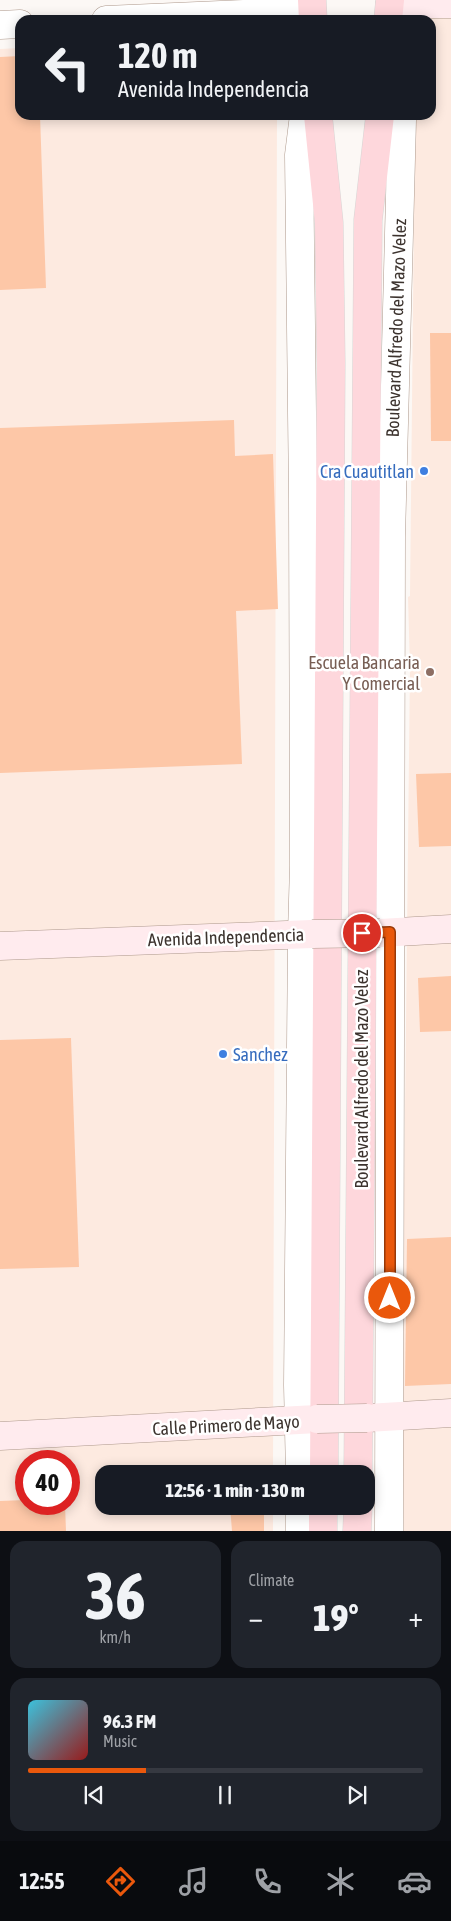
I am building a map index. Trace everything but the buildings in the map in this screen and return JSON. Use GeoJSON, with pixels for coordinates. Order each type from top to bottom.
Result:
{"type":"FeatureCollection","features":[{"type":"Feature","properties":{"kind":"main road"},"geometry":{"type":"LineString","coordinates":[[389,8],[451,4]]}},
{"type":"Feature","properties":{"kind":"main road","name":"Boulevard Alfredo del Mazo Velez"},"geometry":{"type":"LineString","coordinates":[[318,120],[328,223],[331,363],[324,1465]]}},
{"type":"Feature","properties":{"kind":"main road","name":"Boulevard Alfredo del Mazo Velez"},"geometry":{"type":"LineString","coordinates":[[358,1465],[368,220],[379,120]]}},
{"type":"Feature","properties":{"kind":"main road","name":"Avenida Independencia"},"geometry":{"type":"LineString","coordinates":[[0,946],[451,929]]}},
{"type":"Feature","properties":{"kind":"main road","name":"Calle Primero de Mayo"},"geometry":{"type":"LineString","coordinates":[[0,1436],[451,1414]]}},
{"type":"Feature","properties":{"kind":"main road"},"geometry":{"type":"LineString","coordinates":[[323,1515],[323,1531]]}},
{"type":"Feature","properties":{"kind":"main road"},"geometry":{"type":"LineString","coordinates":[[357,1531],[358,1515]]}},
{"type":"Feature","properties":{"kind":"street"},"geometry":{"type":"LineString","coordinates":[[210,15],[313,10]]}},
{"type":"Feature","properties":{"kind":"street"},"geometry":{"type":"LineString","coordinates":[[0,25],[15,24]]}},
{"type":"Feature","properties":{"kind":"street"},"geometry":{"type":"LineString","coordinates":[[301,1465],[308,1420],[298,1385],[307,934],[304,866],[303,498],[299,155],[305,120]]}},
{"type":"Feature","properties":{"kind":"street","name":"Boulevard Alfredo del Mazo Velez"},"geometry":{"type":"LineString","coordinates":[[389,1531],[378,1417],[391,537],[402,120]]}},
{"type":"Feature","properties":{"kind":"street"},"geometry":{"type":"LineString","coordinates":[[300,1515],[300,1531]]}},
{"type":"Feature","properties":{"kind":"shaded area"},"geometry":{"type":"Polygon","coordinates":[[[417,0],[451,0],[451,1531],[404,1531],[402,1381],[410,667],[408,597],[410,596],[415,120],[436,120],[436,15],[416,15],[417,0]]]}},
{"type":"Feature","properties":{"kind":"shaded area"},"geometry":{"type":"Polygon","coordinates":[[[15,48],[15,120],[277,120],[273,1465],[95,1465],[95,1515],[273,1515],[273,1531],[0,1531],[0,49],[15,48]]]}},
{"type":"Feature","properties":{"kind":"place","name":"Cra Cuautitlan"},"geometry":{"type":"Point","coordinates":[424,471]}},
{"type":"Feature","properties":{"kind":"place","name":"Escuela Bancaria Y Comercial"},"geometry":{"type":"Point","coordinates":[430,672]}},
{"type":"Feature","properties":{"kind":"place","name":"Sanchez"},"geometry":{"type":"Point","coordinates":[223,1054]}},
{"type":"Feature","properties":{"kind":"route"},"geometry":{"type":"LineString","coordinates":[[362,933],[390,932],[390,1298]]}}]}
